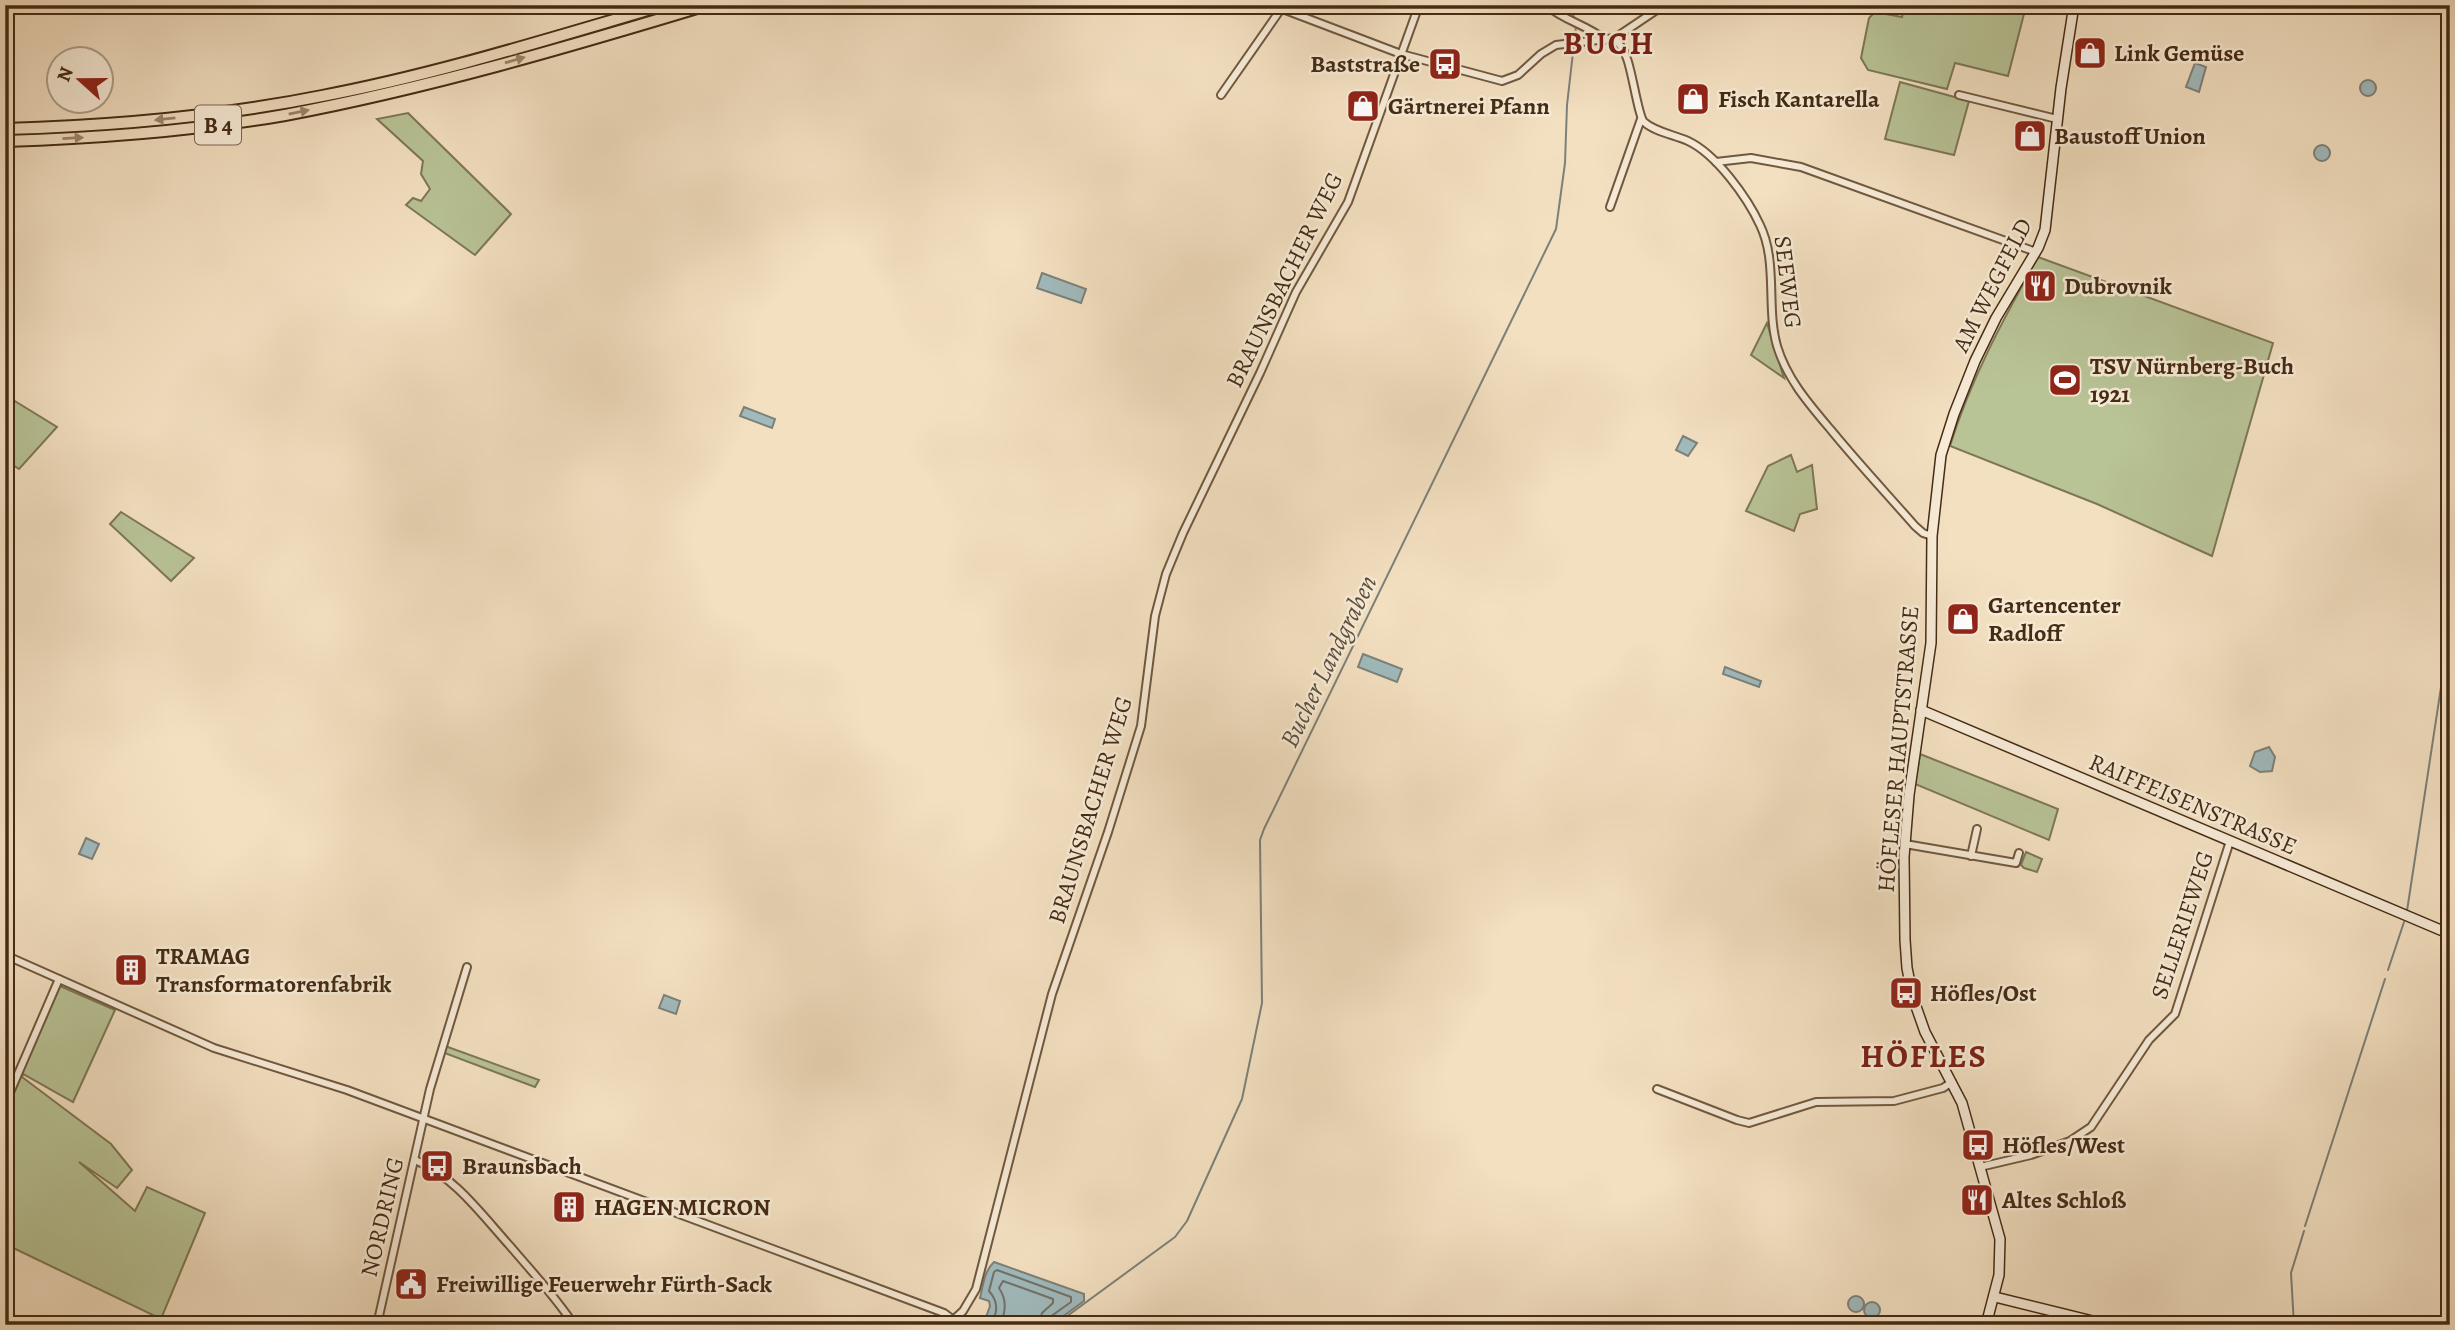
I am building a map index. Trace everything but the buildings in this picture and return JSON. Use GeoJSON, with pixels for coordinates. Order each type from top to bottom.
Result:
{"type":"FeatureCollection","features":[{"type":"Feature","properties":{"kind":"main road","name":"B 4"},"geometry":{"type":"LineString","coordinates":[[448,73],[665,5]]}},
{"type":"Feature","properties":{"kind":"main road","name":"B 4"},"geometry":{"type":"LineString","coordinates":[[5,141],[98,136],[215,125],[284,115],[707,5]]}},
{"type":"Feature","properties":{"kind":"main road","name":"B 4"},"geometry":{"type":"LineString","coordinates":[[5,129],[139,122],[217,113],[427,78]]}},
{"type":"Feature","properties":{"kind":"street"},"geometry":{"type":"LineString","coordinates":[[5,14],[13,5]]}},
{"type":"Feature","properties":{"kind":"street"},"geometry":{"type":"LineString","coordinates":[[1272,5],[1401,54],[1502,81],[1518,75],[1556,45],[1615,38],[1664,5]]}},
{"type":"Feature","properties":{"kind":"street"},"geometry":{"type":"LineString","coordinates":[[1401,54],[1419,5]]}},
{"type":"Feature","properties":{"kind":"street"},"geometry":{"type":"LineString","coordinates":[[1546,5],[1557,15],[1605,40]]}},
{"type":"Feature","properties":{"kind":"street"},"geometry":{"type":"LineString","coordinates":[[1557,15],[1560,5]]}},
{"type":"Feature","properties":{"kind":"street","name":"AM WEGFELD"},"geometry":{"type":"LineString","coordinates":[[1932,536],[1940,461],[1962,392],[1993,324],[2036,252],[2048,217],[2057,119],[2074,5]]}},
{"type":"Feature","properties":{"kind":"street"},"geometry":{"type":"LineString","coordinates":[[1221,95],[1281,9]]}},
{"type":"Feature","properties":{"kind":"street"},"geometry":{"type":"LineString","coordinates":[[1610,207],[1641,119],[1626,54],[1615,38]]}},
{"type":"Feature","properties":{"kind":"street","name":"BRAUNSBACHER WEG"},"geometry":{"type":"LineString","coordinates":[[948,1325],[958,1322],[981,1275],[1052,994],[1139,735],[1146,700],[1155,616],[1166,574],[1296,292],[1348,202],[1401,54]]}},
{"type":"Feature","properties":{"kind":"street"},"geometry":{"type":"LineString","coordinates":[[1959,95],[2057,119]]}},
{"type":"Feature","properties":{"kind":"street","name":"SEEWEG"},"geometry":{"type":"LineString","coordinates":[[1641,119],[1647,125],[1691,142],[1716,162],[1753,211],[1762,227],[1767,246],[1777,345],[1788,374],[1806,401],[1858,462],[1915,526],[1932,536]]}},
{"type":"Feature","properties":{"kind":"street"},"geometry":{"type":"LineString","coordinates":[[1716,162],[1751,158],[1801,167],[2036,252]]}},
{"type":"Feature","properties":{"kind":"street","name":"HÖFLESER HAUPTSTRASSE"},"geometry":{"type":"LineString","coordinates":[[1932,536],[1931,638],[1909,795],[1905,844],[1904,912],[1908,980],[1925,1032],[1962,1103],[2001,1245],[1995,1297],[1986,1325]]}},
{"type":"Feature","properties":{"kind":"street","name":"RAIFFEISENSTRASSE"},"geometry":{"type":"LineString","coordinates":[[1921,710],[2450,934]]}},
{"type":"Feature","properties":{"kind":"street"},"geometry":{"type":"LineString","coordinates":[[1972,856],[1977,829]]}},
{"type":"Feature","properties":{"kind":"street","name":"SELLERIEWEG"},"geometry":{"type":"LineString","coordinates":[[1980,1167],[2031,1155],[2070,1140],[2091,1127],[2149,1040],[2175,1014],[2230,841]]}},
{"type":"Feature","properties":{"kind":"street"},"geometry":{"type":"LineString","coordinates":[[1905,844],[2015,863],[2019,853]]}},
{"type":"Feature","properties":{"kind":"street"},"geometry":{"type":"LineString","coordinates":[[5,955],[214,1048],[347,1090],[424,1118],[845,1275],[944,1313],[958,1322]]}},
{"type":"Feature","properties":{"kind":"street","name":"NORDRING"},"geometry":{"type":"LineString","coordinates":[[377,1325],[439,1053],[467,967]]}},
{"type":"Feature","properties":{"kind":"street"},"geometry":{"type":"LineString","coordinates":[[5,1104],[59,979]]}},
{"type":"Feature","properties":{"kind":"street"},"geometry":{"type":"LineString","coordinates":[[1657,1089],[1737,1121],[1749,1123],[1816,1102],[1894,1101],[1942,1088],[1952,1082]]}},
{"type":"Feature","properties":{"kind":"street"},"geometry":{"type":"LineString","coordinates":[[415,1160],[431,1167],[475,1207],[559,1302],[574,1325]]}},
{"type":"Feature","properties":{"kind":"street"},"geometry":{"type":"LineString","coordinates":[[1995,1297],[2109,1325]]}},
{"type":"Feature","properties":{"kind":"green space"},"geometry":{"type":"Polygon","coordinates":[[[679,5],[698,5],[442,78],[440,73],[679,5]]]}},
{"type":"Feature","properties":{"kind":"green space"},"geometry":{"type":"Polygon","coordinates":[[[1905,5],[2002,5],[2025,10],[2008,76],[1955,63],[1947,89],[1868,70],[1861,58],[1869,18],[1875,12],[1902,17],[1905,5]]]}},
{"type":"Feature","properties":{"kind":"green space"},"geometry":{"type":"Polygon","coordinates":[[[433,74],[434,79],[332,103],[191,126],[5,138],[5,135],[90,129],[433,74]]]}},
{"type":"Feature","properties":{"kind":"green space"},"geometry":{"type":"Polygon","coordinates":[[[1900,82],[1969,101],[1954,155],[1885,139],[1900,82]]]}},
{"type":"Feature","properties":{"kind":"green space"},"geometry":{"type":"Polygon","coordinates":[[[408,113],[511,214],[475,255],[406,205],[413,198],[421,201],[430,189],[421,174],[423,161],[377,119],[408,113]]]}},
{"type":"Feature","properties":{"kind":"green space","name":"TSV Nürnberg-Buch 1921"},"geometry":{"type":"Polygon","coordinates":[[[2038,257],[2273,343],[2212,556],[2097,504],[1950,446],[1978,372],[2038,257]]]}},
{"type":"Feature","properties":{"kind":"green space"},"geometry":{"type":"Polygon","coordinates":[[[1767,323],[1784,378],[1751,355],[1767,323]]]}},
{"type":"Feature","properties":{"kind":"green space"},"geometry":{"type":"Polygon","coordinates":[[[5,395],[57,427],[19,469],[5,460],[5,395]]]}},
{"type":"Feature","properties":{"kind":"green space"},"geometry":{"type":"Polygon","coordinates":[[[1791,455],[1797,472],[1812,465],[1817,509],[1800,514],[1794,531],[1746,511],[1768,466],[1791,455]]]}},
{"type":"Feature","properties":{"kind":"green space"},"geometry":{"type":"Polygon","coordinates":[[[121,512],[194,558],[171,581],[110,524],[121,512]]]}},
{"type":"Feature","properties":{"kind":"green space"},"geometry":{"type":"Polygon","coordinates":[[[1920,754],[2058,809],[2049,840],[1915,784],[1920,754]]]}},
{"type":"Feature","properties":{"kind":"green space"},"geometry":{"type":"Polygon","coordinates":[[[2026,852],[2042,859],[2037,872],[2021,865],[2026,852]]]}},
{"type":"Feature","properties":{"kind":"green space"},"geometry":{"type":"Polygon","coordinates":[[[60,986],[115,1010],[73,1102],[23,1074],[22,1077],[111,1144],[132,1170],[117,1188],[79,1162],[135,1211],[147,1187],[205,1213],[161,1319],[5,1244],[5,1110],[60,986]]]}},
{"type":"Feature","properties":{"kind":"green space"},"geometry":{"type":"Polygon","coordinates":[[[445,1046],[539,1080],[535,1087],[442,1052],[445,1046]]]}},
{"type":"Feature","properties":{"kind":"water"},"geometry":{"type":"Polygon","coordinates":[[[2195,63],[2206,67],[2199,92],[2186,87],[2195,63]]]}},
{"type":"Feature","properties":{"kind":"water"},"geometry":{"type":"Polygon","coordinates":[[[2368,80],[2376,88],[2368,96],[2360,88],[2368,80]]]}},
{"type":"Feature","properties":{"kind":"water"},"geometry":{"type":"Polygon","coordinates":[[[2322,145],[2330,153],[2322,161],[2314,153],[2322,145]]]}},
{"type":"Feature","properties":{"kind":"water"},"geometry":{"type":"Polygon","coordinates":[[[1042,273],[1086,289],[1081,303],[1037,288],[1042,273]]]}},
{"type":"Feature","properties":{"kind":"water"},"geometry":{"type":"Polygon","coordinates":[[[744,407],[775,419],[772,428],[740,416],[744,407]]]}},
{"type":"Feature","properties":{"kind":"water"},"geometry":{"type":"Polygon","coordinates":[[[1683,436],[1697,443],[1688,456],[1676,450],[1683,436]]]}},
{"type":"Feature","properties":{"kind":"water"},"geometry":{"type":"Polygon","coordinates":[[[1363,654],[1402,669],[1397,682],[1358,667],[1363,654]]]}},
{"type":"Feature","properties":{"kind":"water"},"geometry":{"type":"Polygon","coordinates":[[[1725,667],[1761,681],[1759,687],[1723,674],[1725,667]]]}},
{"type":"Feature","properties":{"kind":"water"},"geometry":{"type":"Polygon","coordinates":[[[2269,747],[2275,757],[2272,771],[2260,772],[2250,766],[2255,752],[2269,747]]]}},
{"type":"Feature","properties":{"kind":"water"},"geometry":{"type":"Polygon","coordinates":[[[86,838],[99,844],[92,859],[79,854],[86,838]]]}},
{"type":"Feature","properties":{"kind":"water"},"geometry":{"type":"Polygon","coordinates":[[[664,995],[680,1001],[676,1014],[659,1008],[664,995]]]}},
{"type":"Feature","properties":{"kind":"water"},"geometry":{"type":"Polygon","coordinates":[[[994,1262],[1084,1294],[1084,1301],[1051,1325],[980,1325],[981,1318],[986,1317],[990,1306],[989,1301],[980,1298],[983,1284],[994,1262]]]}},
{"type":"Feature","properties":{"kind":"water"},"geometry":{"type":"Polygon","coordinates":[[[1856,1296],[1862,1298],[1862,1310],[1856,1312],[1850,1310],[1848,1304],[1850,1298],[1856,1296]]]}},
{"type":"Feature","properties":{"kind":"water"},"geometry":{"type":"Polygon","coordinates":[[[1869,1302],[1875,1302],[1880,1310],[1878,1316],[1869,1318],[1864,1313],[1864,1307],[1869,1302]]]}},
{"type":"Feature","properties":{"kind":"waterway","name":"Bucher Landgraben"},"geometry":{"type":"LineString","coordinates":[[1570,5],[1575,21]]}},
{"type":"Feature","properties":{"kind":"waterway","name":"Bucher Landgraben"},"geometry":{"type":"LineString","coordinates":[[1055,1325],[1175,1237],[1187,1221],[1242,1099],[1262,1003],[1260,840],[1556,229],[1565,163],[1567,105],[1576,26]]}},
{"type":"Feature","properties":{"kind":"waterway"},"geometry":{"type":"LineString","coordinates":[[2407,911],[2450,628]]}},
{"type":"Feature","properties":{"kind":"waterway"},"geometry":{"type":"LineString","coordinates":[[2388,970],[2404,922]]}},
{"type":"Feature","properties":{"kind":"waterway"},"geometry":{"type":"LineString","coordinates":[[2305,1226],[2385,979]]}},
{"type":"Feature","properties":{"kind":"waterway"},"geometry":{"type":"LineString","coordinates":[[2294,1325],[2291,1273],[2304,1231]]}},
{"type":"Feature","properties":{"kind":"place","name":"Link Gemüse"},"geometry":{"type":"Point","coordinates":[2090,53]}},
{"type":"Feature","properties":{"kind":"place","name":"Baststraße"},"geometry":{"type":"Point","coordinates":[1445,64]}},
{"type":"Feature","properties":{"kind":"place","name":"Fisch Kantarella"},"geometry":{"type":"Point","coordinates":[1693,99]}},
{"type":"Feature","properties":{"kind":"place","name":"Gärtnerei Pfann"},"geometry":{"type":"Point","coordinates":[1363,106]}},
{"type":"Feature","properties":{"kind":"place","name":"Baustoff Union"},"geometry":{"type":"Point","coordinates":[2030,136]}},
{"type":"Feature","properties":{"kind":"place","name":"Dubrovnik"},"geometry":{"type":"Point","coordinates":[2040,286]}},
{"type":"Feature","properties":{"kind":"place","name":"TSV Nürnberg-Buch 1921"},"geometry":{"type":"Point","coordinates":[2065,380]}},
{"type":"Feature","properties":{"kind":"place","name":"Gartencenter Radloff"},"geometry":{"type":"Point","coordinates":[1963,619]}},
{"type":"Feature","properties":{"kind":"place","name":"TRAMAG Transformatorenfabrik"},"geometry":{"type":"Point","coordinates":[131,970]}},
{"type":"Feature","properties":{"kind":"place","name":"Höfles/Ost"},"geometry":{"type":"Point","coordinates":[1906,993]}},
{"type":"Feature","properties":{"kind":"place","name":"Höfles/West"},"geometry":{"type":"Point","coordinates":[1978,1145]}},
{"type":"Feature","properties":{"kind":"place","name":"Braunsbach"},"geometry":{"type":"Point","coordinates":[437,1166]}},
{"type":"Feature","properties":{"kind":"place","name":"Altes Schloß"},"geometry":{"type":"Point","coordinates":[1977,1200]}},
{"type":"Feature","properties":{"kind":"place","name":"HAGEN MICRON"},"geometry":{"type":"Point","coordinates":[569,1207]}},
{"type":"Feature","properties":{"kind":"place","name":"Freiwillige Feuerwehr Fürth-Sack"},"geometry":{"type":"Point","coordinates":[411,1284]}},
{"type":"Feature","properties":{"kind":"district","name":"BUCH"},"geometry":{"type":"Point","coordinates":[1609,43]}},
{"type":"Feature","properties":{"kind":"district","name":"HÖFLES"},"geometry":{"type":"Point","coordinates":[1924,1056]}}]}
